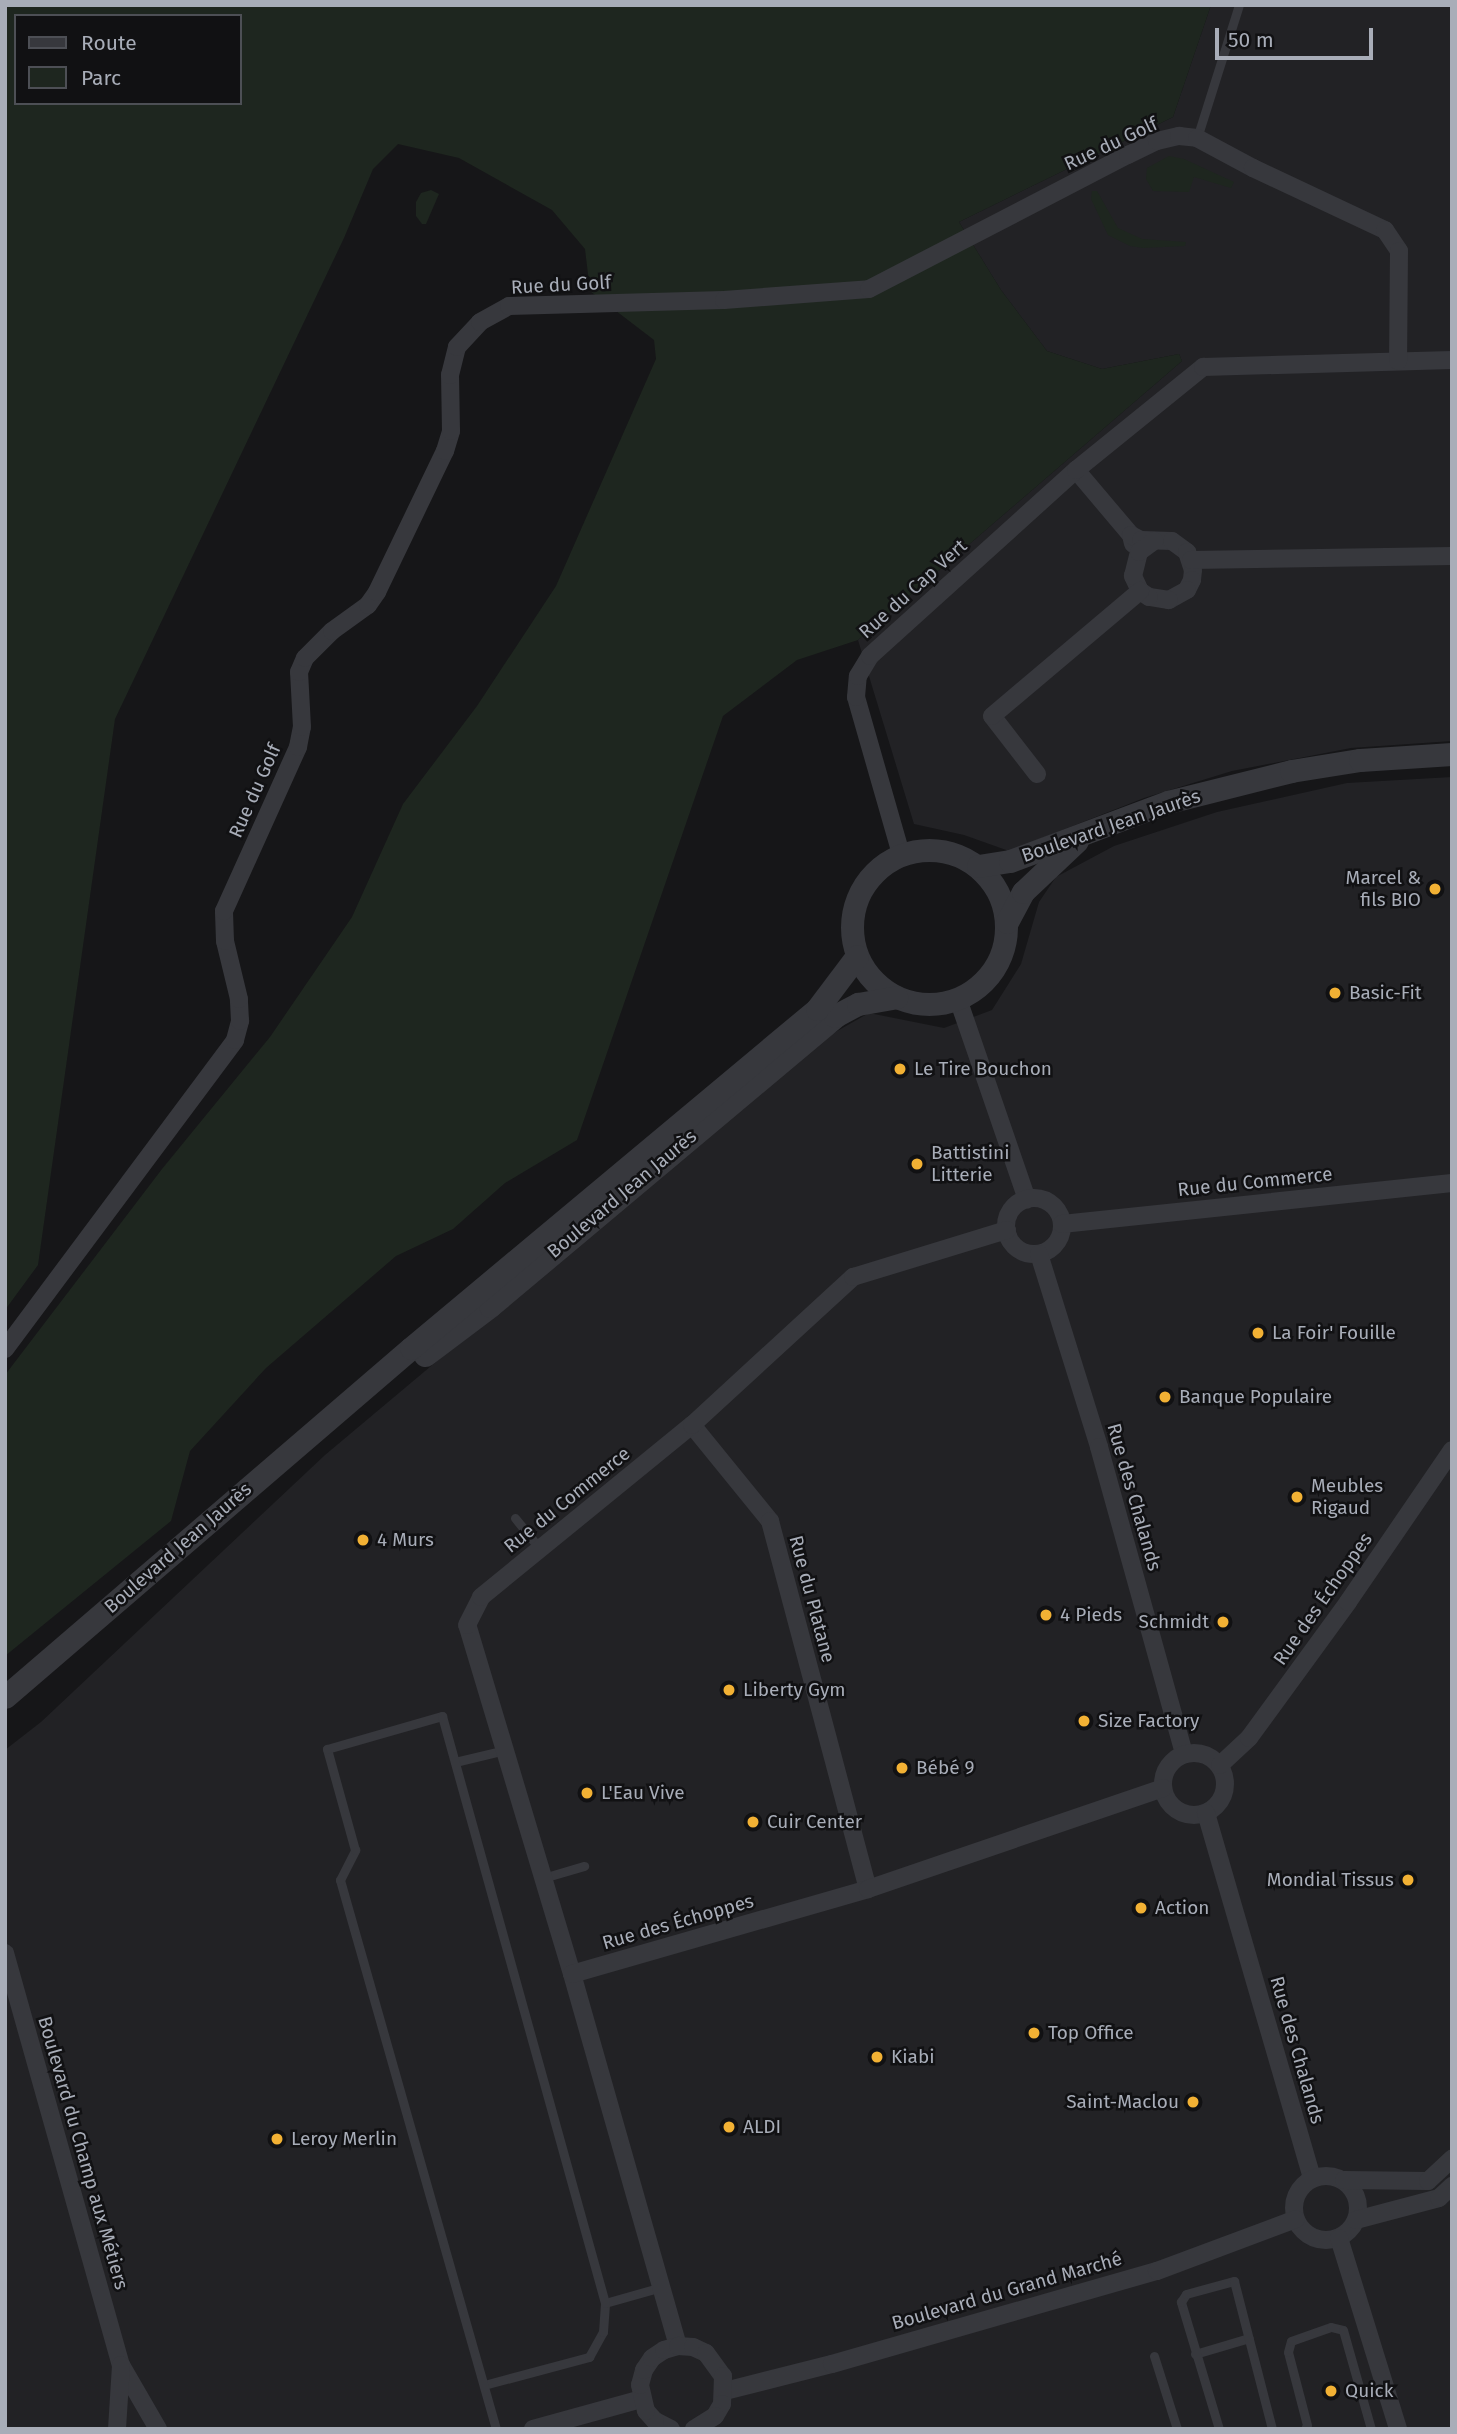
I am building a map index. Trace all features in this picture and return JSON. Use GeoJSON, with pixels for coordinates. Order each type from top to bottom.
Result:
{"type":"FeatureCollection","features":[{"type":"Feature","properties":{"kind":"street","name":"Rue du Golf"},"geometry":{"type":"LineString","coordinates":[[5,1349],[235,1040],[240,1021],[239,999],[225,940],[224,911],[298,747],[302,727],[299,672],[305,658],[332,631],[369,605],[377,592],[445,451],[451,431],[450,375],[457,347],[480,322],[509,306],[724,300],[869,289],[1157,141],[1179,136],[1197,138]]}},
{"type":"Feature","properties":{"kind":"street"},"geometry":{"type":"LineString","coordinates":[[1197,138],[1253,168],[1385,230],[1399,251],[1398,361]]}},
{"type":"Feature","properties":{"kind":"street","name":"Rue du Cap Vert"},"geometry":{"type":"LineString","coordinates":[[901,854],[856,696],[858,676],[870,656],[1076,470],[1203,367],[1452,360]]}},
{"type":"Feature","properties":{"kind":"street"},"geometry":{"type":"LineString","coordinates":[[1076,470],[1131,535],[1133,576],[1140,591],[1158,601],[1179,596],[1192,580],[1191,560],[1180,545],[1172,541],[1154,541],[1131,535]]}},
{"type":"Feature","properties":{"kind":"street"},"geometry":{"type":"LineString","coordinates":[[1134,560],[1145,545],[1154,541]]}},
{"type":"Feature","properties":{"kind":"street"},"geometry":{"type":"LineString","coordinates":[[1191,560],[1452,556]]}},
{"type":"Feature","properties":{"kind":"street"},"geometry":{"type":"LineString","coordinates":[[1037,774],[992,716],[1140,591]]}},
{"type":"Feature","properties":{"kind":"street","name":"Boulevard Jean Jaurès"},"geometry":{"type":"LineString","coordinates":[[978,866],[1010,861],[1168,802],[1291,771],[1360,760],[1452,754]]}},
{"type":"Feature","properties":{"kind":"street"},"geometry":{"type":"LineString","coordinates":[[1007,922],[1023,892],[1085,834]]}},
{"type":"Feature","properties":{"kind":"street"},"geometry":{"type":"LineString","coordinates":[[921,849],[941,850],[961,856],[978,866],[993,882],[1003,901],[1007,922],[1005,947],[995,969],[979,987],[958,999],[937,1005],[916,1004],[896,997],[880,987],[857,956],[852,932],[854,908],[863,885],[880,866],[901,854],[921,849]]}},
{"type":"Feature","properties":{"kind":"street","name":"Boulevard Jean Jaurès"},"geometry":{"type":"LineString","coordinates":[[5,1697],[350,1400],[817,1009],[857,956]]}},
{"type":"Feature","properties":{"kind":"street","name":"Boulevard Jean Jaurès"},"geometry":{"type":"LineString","coordinates":[[350,1400],[391,1381],[490,1306],[835,1016],[858,1004],[896,997]]}},
{"type":"Feature","properties":{"kind":"street"},"geometry":{"type":"LineString","coordinates":[[958,999],[1027,1199]]}},
{"type":"Feature","properties":{"kind":"street","name":"Rue du Commerce"},"geometry":{"type":"LineString","coordinates":[[1062,1224],[1452,1183]]}},
{"type":"Feature","properties":{"kind":"street"},"geometry":{"type":"LineString","coordinates":[[1027,1199],[1050,1203],[1062,1224],[1059,1240],[1039,1254],[1021,1251],[1009,1238],[1007,1230],[1014,1207],[1027,1199]]}},
{"type":"Feature","properties":{"kind":"street","name":"Rue du Commerce"},"geometry":{"type":"LineString","coordinates":[[572,1974],[467,1625],[481,1597],[692,1425],[853,1277],[1007,1230]]}},
{"type":"Feature","properties":{"kind":"street","name":"Rue des Chalands"},"geometry":{"type":"LineString","coordinates":[[1039,1254],[1099,1447],[1184,1754]]}},
{"type":"Feature","properties":{"kind":"street","name":"Rue du Platane"},"geometry":{"type":"LineString","coordinates":[[692,1425],[770,1521],[868,1889]]}},
{"type":"Feature","properties":{"kind":"street","name":"Rue des Échoppes"},"geometry":{"type":"LineString","coordinates":[[1220,1765],[1249,1738],[1348,1602],[1452,1450]]}},
{"type":"Feature","properties":{"kind":"street"},"geometry":{"type":"LineString","coordinates":[[1184,1754],[1204,1754],[1220,1765],[1224,1774],[1224,1793],[1214,1808],[1206,1813],[1196,1815],[1178,1811],[1166,1797],[1163,1788],[1167,1767],[1184,1754]]}},
{"type":"Feature","properties":{"kind":"street","name":"Rue des Échoppes"},"geometry":{"type":"LineString","coordinates":[[572,1974],[868,1889],[1163,1788]]}},
{"type":"Feature","properties":{"kind":"street","name":"Rue des Chalands"},"geometry":{"type":"LineString","coordinates":[[1206,1813],[1312,2179]]}},
{"type":"Feature","properties":{"kind":"street","name":"Boulevard du Champ aux Métiers"},"geometry":{"type":"LineString","coordinates":[[5,1953],[121,2365],[158,2429]]}},
{"type":"Feature","properties":{"kind":"street"},"geometry":{"type":"LineString","coordinates":[[572,1974],[678,2346]]}},
{"type":"Feature","properties":{"kind":"street"},"geometry":{"type":"LineString","coordinates":[[1452,2159],[1428,2181],[1343,2180],[1333,2176],[1312,2179],[1304,2184],[1295,2200],[1296,2219],[1313,2238],[1331,2240],[1339,2238],[1356,2220],[1439,2198],[1452,2186]]}},
{"type":"Feature","properties":{"kind":"street"},"geometry":{"type":"LineString","coordinates":[[1343,2180],[1357,2198],[1356,2220]]}},
{"type":"Feature","properties":{"kind":"street","name":"Boulevard du Grand Marché"},"geometry":{"type":"LineString","coordinates":[[725,2391],[832,2364],[1157,2271],[1296,2219]]}},
{"type":"Feature","properties":{"kind":"street"},"geometry":{"type":"LineString","coordinates":[[1339,2238],[1398,2429]]}},
{"type":"Feature","properties":{"kind":"street"},"geometry":{"type":"LineString","coordinates":[[671,2429],[655,2421],[641,2399],[640,2385],[652,2358],[664,2350],[678,2346],[693,2347],[706,2353],[723,2376],[725,2391],[715,2416],[694,2429]]}},
{"type":"Feature","properties":{"kind":"street","name":"Boulevard du Champ aux Métiers"},"geometry":{"type":"LineString","coordinates":[[117,2429],[121,2365]]}},
{"type":"Feature","properties":{"kind":"street"},"geometry":{"type":"LineString","coordinates":[[533,2429],[641,2399]]}},
{"type":"Feature","properties":{"kind":"lane"},"geometry":{"type":"LineString","coordinates":[[1197,138],[1240,5]]}},
{"type":"Feature","properties":{"kind":"lane"},"geometry":{"type":"LineString","coordinates":[[515,1518],[540,1549]]}},
{"type":"Feature","properties":{"kind":"lane"},"geometry":{"type":"LineString","coordinates":[[484,2385],[589,2357],[603,2332],[606,2302],[442,1716],[327,1749],[355,1850],[340,1880],[496,2429]]}},
{"type":"Feature","properties":{"kind":"lane"},"geometry":{"type":"LineString","coordinates":[[455,1762],[505,1750]]}},
{"type":"Feature","properties":{"kind":"lane"},"geometry":{"type":"LineString","coordinates":[[543,1878],[584,1866]]}},
{"type":"Feature","properties":{"kind":"lane"},"geometry":{"type":"LineString","coordinates":[[1219,2429],[1181,2310],[1186,2294],[1234,2281],[1272,2429]]}},
{"type":"Feature","properties":{"kind":"lane"},"geometry":{"type":"LineString","coordinates":[[606,2302],[662,2287]]}},
{"type":"Feature","properties":{"kind":"lane"},"geometry":{"type":"LineString","coordinates":[[1305,2429],[1307,2425],[1288,2353],[1291,2341],[1331,2327],[1343,2330],[1371,2429]]}},
{"type":"Feature","properties":{"kind":"lane"},"geometry":{"type":"LineString","coordinates":[[1195,2354],[1249,2338]]}},
{"type":"Feature","properties":{"kind":"lane"},"geometry":{"type":"LineString","coordinates":[[1154,2357],[1177,2429]]}},
{"type":"Feature","properties":{"kind":"shaded area"},"geometry":{"type":"Polygon","coordinates":[[[1211,5],[1452,5],[1452,741],[1351,748],[1232,771],[1144,798],[1009,851],[964,835],[914,824],[858,640],[1182,361],[1179,354],[1102,369],[1047,351],[1001,290],[959,222],[1173,117],[1211,5]]]}},
{"type":"Feature","properties":{"kind":"shaded area"},"geometry":{"type":"Polygon","coordinates":[[[1452,777],[1452,2429],[5,2429],[5,1750],[41,1722],[325,1455],[816,1043],[869,1013],[944,1028],[992,1010],[1021,964],[1039,902],[1056,877],[1114,846],[1217,812],[1347,783],[1452,777]]]}},
{"type":"Feature","properties":{"kind":"green space"},"geometry":{"type":"Polygon","coordinates":[[[5,5],[1211,5],[1173,117],[959,222],[1001,290],[1047,351],[1102,369],[1179,354],[1182,361],[858,640],[797,660],[723,716],[577,1140],[505,1183],[453,1229],[396,1256],[266,1368],[190,1451],[171,1521],[5,1656],[5,1375],[162,1169],[270,1037],[352,917],[403,804],[477,706],[556,586],[656,359],[654,340],[590,291],[585,249],[552,210],[459,158],[398,144],[373,169],[344,238],[115,719],[38,1265],[5,1310],[5,5]]]}},
{"type":"Feature","properties":{"kind":"green space"},"geometry":{"type":"Polygon","coordinates":[[[1169,156],[1184,159],[1234,182],[1231,188],[1194,177],[1189,192],[1153,191],[1146,179],[1147,168],[1169,156]]]}},
{"type":"Feature","properties":{"kind":"green space"},"geometry":{"type":"Polygon","coordinates":[[[431,190],[439,194],[426,224],[422,224],[416,216],[416,202],[421,193],[431,190]]]}},
{"type":"Feature","properties":{"kind":"green space"},"geometry":{"type":"Polygon","coordinates":[[[1092,191],[1097,191],[1118,228],[1142,239],[1186,242],[1185,246],[1143,248],[1130,246],[1108,235],[1091,199],[1092,191]]]}},
{"type":"Feature","properties":{"kind":"place","name":"Marcel & fils BIO"},"geometry":{"type":"Point","coordinates":[1435,889]}},
{"type":"Feature","properties":{"kind":"place","name":"Basic-Fit"},"geometry":{"type":"Point","coordinates":[1335,993]}},
{"type":"Feature","properties":{"kind":"place","name":"Le Tire Bouchon"},"geometry":{"type":"Point","coordinates":[900,1069]}},
{"type":"Feature","properties":{"kind":"place","name":"Battistini Litterie"},"geometry":{"type":"Point","coordinates":[917,1164]}},
{"type":"Feature","properties":{"kind":"place","name":"La Foir' Fouille"},"geometry":{"type":"Point","coordinates":[1258,1333]}},
{"type":"Feature","properties":{"kind":"place","name":"Banque Populaire"},"geometry":{"type":"Point","coordinates":[1165,1397]}},
{"type":"Feature","properties":{"kind":"place","name":"Meubles Rigaud"},"geometry":{"type":"Point","coordinates":[1297,1497]}},
{"type":"Feature","properties":{"kind":"place","name":"4 Murs"},"geometry":{"type":"Point","coordinates":[363,1540]}},
{"type":"Feature","properties":{"kind":"place","name":"4 Pieds"},"geometry":{"type":"Point","coordinates":[1046,1615]}},
{"type":"Feature","properties":{"kind":"place","name":"Schmidt"},"geometry":{"type":"Point","coordinates":[1223,1622]}},
{"type":"Feature","properties":{"kind":"place","name":"Liberty Gym"},"geometry":{"type":"Point","coordinates":[729,1690]}},
{"type":"Feature","properties":{"kind":"place","name":"Size Factory"},"geometry":{"type":"Point","coordinates":[1084,1721]}},
{"type":"Feature","properties":{"kind":"place","name":"Bébé 9"},"geometry":{"type":"Point","coordinates":[902,1768]}},
{"type":"Feature","properties":{"kind":"place","name":"L'Eau Vive"},"geometry":{"type":"Point","coordinates":[587,1793]}},
{"type":"Feature","properties":{"kind":"place","name":"Cuir Center"},"geometry":{"type":"Point","coordinates":[753,1822]}},
{"type":"Feature","properties":{"kind":"place","name":"Mondial Tissus"},"geometry":{"type":"Point","coordinates":[1408,1880]}},
{"type":"Feature","properties":{"kind":"place","name":"Action"},"geometry":{"type":"Point","coordinates":[1141,1908]}},
{"type":"Feature","properties":{"kind":"place","name":"Top Office"},"geometry":{"type":"Point","coordinates":[1034,2033]}},
{"type":"Feature","properties":{"kind":"place","name":"Kiabi"},"geometry":{"type":"Point","coordinates":[877,2057]}},
{"type":"Feature","properties":{"kind":"place","name":"Saint-Maclou"},"geometry":{"type":"Point","coordinates":[1193,2102]}},
{"type":"Feature","properties":{"kind":"place","name":"ALDI"},"geometry":{"type":"Point","coordinates":[729,2127]}},
{"type":"Feature","properties":{"kind":"place","name":"Leroy Merlin"},"geometry":{"type":"Point","coordinates":[277,2139]}},
{"type":"Feature","properties":{"kind":"place","name":"Quick"},"geometry":{"type":"Point","coordinates":[1331,2391]}}]}
